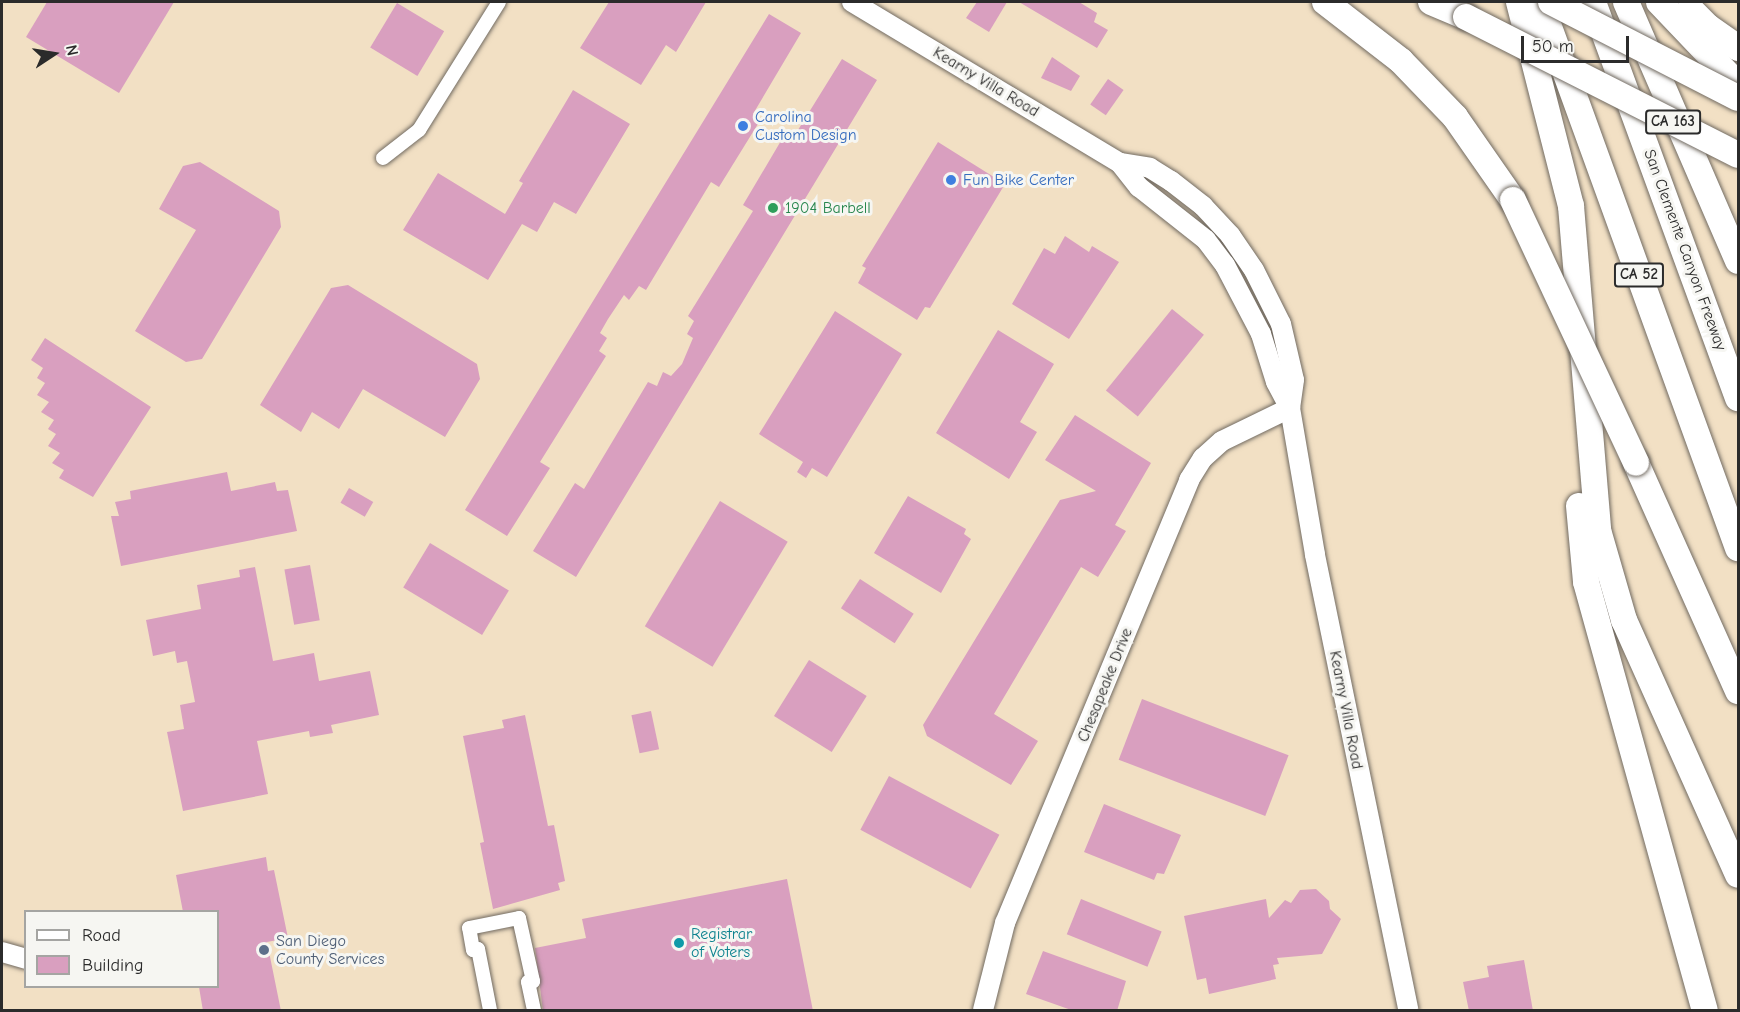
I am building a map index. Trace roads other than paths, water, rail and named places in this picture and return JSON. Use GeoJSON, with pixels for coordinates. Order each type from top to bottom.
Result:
{"type":"FeatureCollection","features":[{"type":"Feature","properties":{"kind":"highway"},"geometry":{"type":"LineString","coordinates":[[1325,2],[1401,61],[1455,117],[1513,200],[1636,463],[1738,690]]}},
{"type":"Feature","properties":{"kind":"highway","name":"CA 163"},"geometry":{"type":"LineString","coordinates":[[1431,2],[1466,17],[1738,155]]}},
{"type":"Feature","properties":{"kind":"highway"},"geometry":{"type":"LineString","coordinates":[[1519,2],[1571,206],[1578,255],[1598,531],[1624,620],[1738,875]]}},
{"type":"Feature","properties":{"kind":"highway","name":"CA 52"},"geometry":{"type":"LineString","coordinates":[[1540,2],[1738,548]]}},
{"type":"Feature","properties":{"kind":"highway"},"geometry":{"type":"LineString","coordinates":[[1551,2],[1738,98]]}},
{"type":"Feature","properties":{"kind":"highway","name":"San Clemente Canyon Freeway"},"geometry":{"type":"LineString","coordinates":[[1593,2],[1738,398]]}},
{"type":"Feature","properties":{"kind":"highway"},"geometry":{"type":"LineString","coordinates":[[1626,2],[1738,261]]}},
{"type":"Feature","properties":{"kind":"highway"},"geometry":{"type":"LineString","coordinates":[[1659,2],[1738,85]]}},
{"type":"Feature","properties":{"kind":"highway"},"geometry":{"type":"LineString","coordinates":[[1683,2],[1708,27],[1738,48]]}},
{"type":"Feature","properties":{"kind":"highway"},"geometry":{"type":"LineString","coordinates":[[1586,384],[1576,480],[1587,582],[1705,1011]]}},
{"type":"Feature","properties":{"kind":"main road","name":"Kearny Villa Road"},"geometry":{"type":"LineString","coordinates":[[852,2],[1120,163],[1139,187],[1199,234],[1225,265],[1262,334],[1276,382],[1290,408],[1315,555],[1408,1011]]}},
{"type":"Feature","properties":{"kind":"main road","name":"Chesapeake Drive"},"geometry":{"type":"LineString","coordinates":[[984,1011],[1005,923],[1189,480],[1203,458],[1222,441],[1290,408]]}},
{"type":"Feature","properties":{"kind":"main road"},"geometry":{"type":"LineString","coordinates":[[2,952],[24,958]]}},
{"type":"Feature","properties":{"kind":"street"},"geometry":{"type":"LineString","coordinates":[[383,158],[419,130],[499,2]]}},
{"type":"Feature","properties":{"kind":"street"},"geometry":{"type":"LineString","coordinates":[[490,1011],[478,949],[473,950],[469,928],[519,918],[532,981],[528,982],[534,1011]]}},
{"type":"Feature","properties":{"kind":"place","name":"Carolina Custom Design"},"geometry":{"type":"Point","coordinates":[743,126]}},
{"type":"Feature","properties":{"kind":"place","name":"Fun Bike Center"},"geometry":{"type":"Point","coordinates":[951,180]}},
{"type":"Feature","properties":{"kind":"place","name":"1904 Barbell"},"geometry":{"type":"Point","coordinates":[773,208]}},
{"type":"Feature","properties":{"kind":"place","name":"Registrar of Voters"},"geometry":{"type":"Point","coordinates":[679,943]}},
{"type":"Feature","properties":{"kind":"place","name":"San Diego County Services"},"geometry":{"type":"Point","coordinates":[264,950]}}]}
